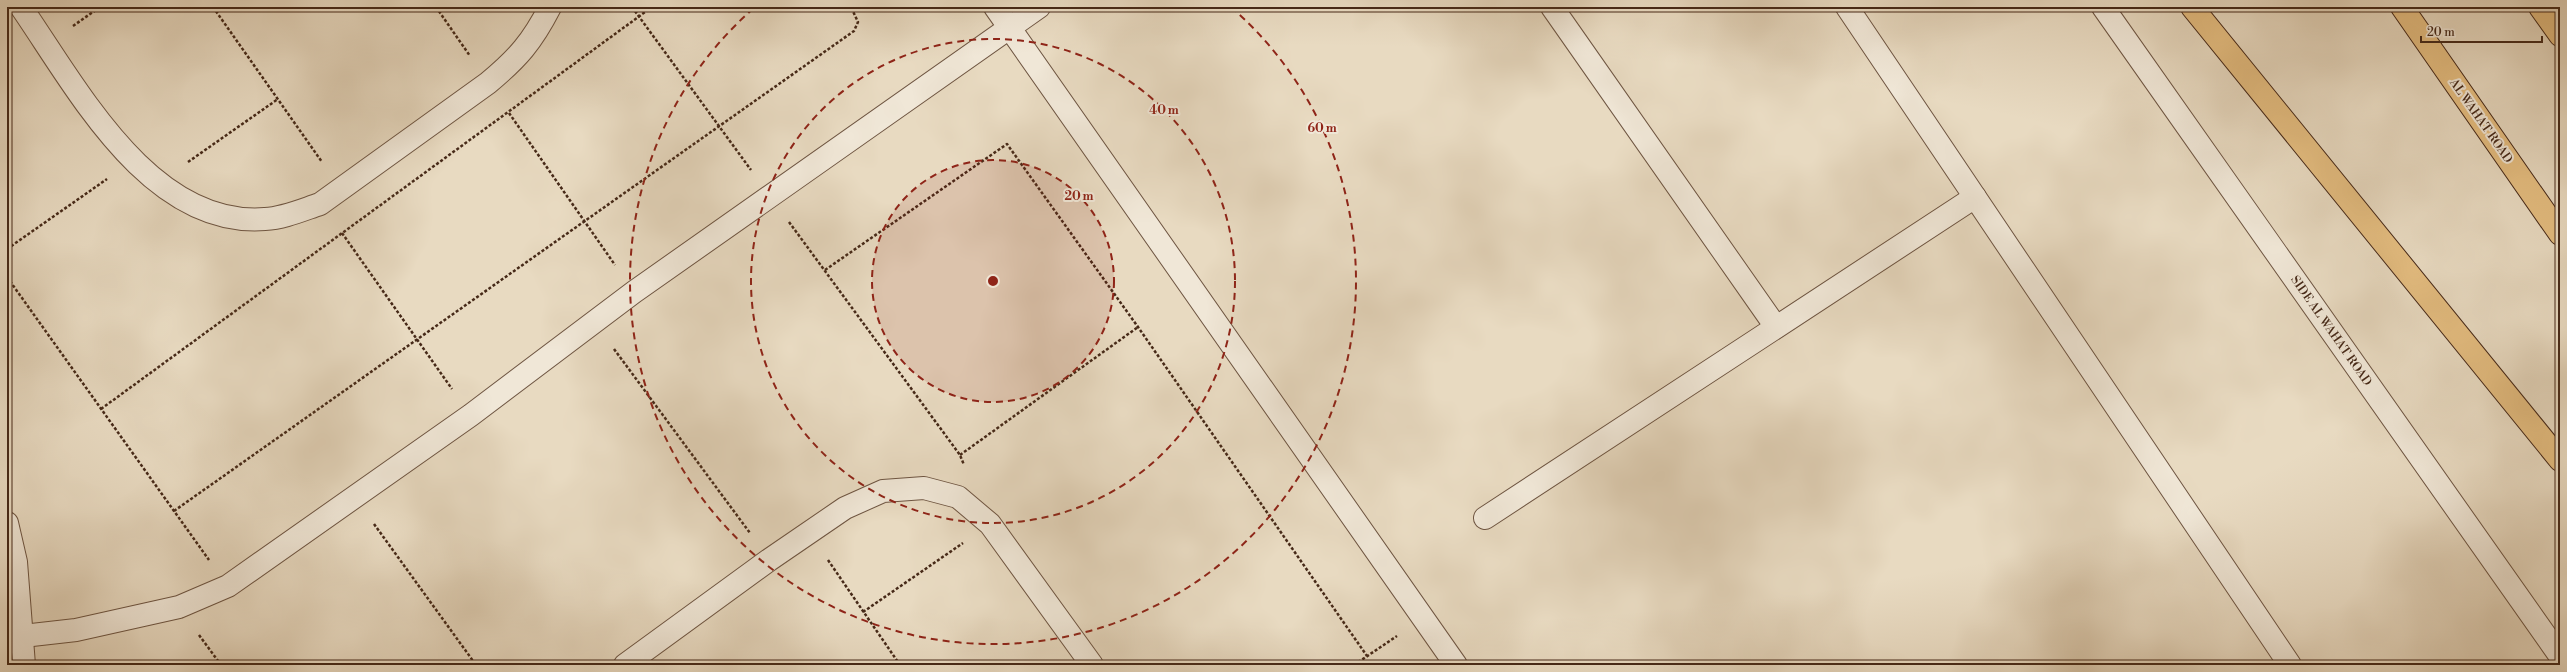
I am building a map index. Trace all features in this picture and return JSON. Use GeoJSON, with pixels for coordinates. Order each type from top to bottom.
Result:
{"type":"FeatureCollection","features":[{"type":"Feature","properties":{"kind":"highway"},"geometry":{"type":"LineString","coordinates":[[2192,7],[2560,460]]}},
{"type":"Feature","properties":{"kind":"highway","name":"AL WAHAT ROAD"},"geometry":{"type":"LineString","coordinates":[[2402,7],[2560,234]]}},
{"type":"Feature","properties":{"kind":"highway"},"geometry":{"type":"LineString","coordinates":[[2540,7],[2560,35]]}},
{"type":"Feature","properties":{"kind":"highway"},"geometry":{"type":"LineString","coordinates":[[2552,7],[2560,13]]}},
{"type":"Feature","properties":{"kind":"street"},"geometry":{"type":"LineString","coordinates":[[21,7],[105,128],[133,161],[158,183],[182,200],[208,212],[236,219],[265,219],[293,214],[320,204],[342,190],[488,83],[514,61],[535,36],[550,7]]}},
{"type":"Feature","properties":{"kind":"street"},"geometry":{"type":"LineString","coordinates":[[995,7],[1456,665]]}},
{"type":"Feature","properties":{"kind":"street"},"geometry":{"type":"LineString","coordinates":[[23,636],[76,630],[179,607],[228,586],[471,415],[634,292],[1039,7]]}},
{"type":"Feature","properties":{"kind":"street"},"geometry":{"type":"LineString","coordinates":[[1552,7],[1776,327]]}},
{"type":"Feature","properties":{"kind":"street"},"geometry":{"type":"LineString","coordinates":[[1847,7],[2290,665]]}},
{"type":"Feature","properties":{"kind":"street","name":"SIDE AL WAHAT ROAD"},"geometry":{"type":"LineString","coordinates":[[2103,7],[2560,656]]}},
{"type":"Feature","properties":{"kind":"street"},"geometry":{"type":"LineString","coordinates":[[1485,518],[1975,197]]}},
{"type":"Feature","properties":{"kind":"street"},"geometry":{"type":"LineString","coordinates":[[625,665],[769,560],[845,508],[883,491],[924,488],[958,497],[990,524],[1092,665]]}},
{"type":"Feature","properties":{"kind":"street"},"geometry":{"type":"LineString","coordinates":[[7,523],[16,562],[23,636],[24,665]]}},
{"type":"Feature","properties":{"kind":"path"},"geometry":{"type":"LineString","coordinates":[[214,7],[342,190]]}},
{"type":"Feature","properties":{"kind":"path"},"geometry":{"type":"LineString","coordinates":[[436,7],[634,292]]}},
{"type":"Feature","properties":{"kind":"path"},"geometry":{"type":"LineString","coordinates":[[632,7],[960,455],[965,468],[964,483],[958,497]]}},
{"type":"Feature","properties":{"kind":"path"},"geometry":{"type":"LineString","coordinates":[[101,409],[509,113],[652,7]]}},
{"type":"Feature","properties":{"kind":"path"},"geometry":{"type":"LineString","coordinates":[[174,511],[854,31],[858,22],[851,7]]}},
{"type":"Feature","properties":{"kind":"path"},"geometry":{"type":"LineString","coordinates":[[158,183],[278,99]]}},
{"type":"Feature","properties":{"kind":"path"},"geometry":{"type":"LineString","coordinates":[[825,270],[1007,144],[1138,327],[1367,656]]}},
{"type":"Feature","properties":{"kind":"path"},"geometry":{"type":"LineString","coordinates":[[7,249],[133,161]]}},
{"type":"Feature","properties":{"kind":"path"},"geometry":{"type":"LineString","coordinates":[[320,204],[471,415]]}},
{"type":"Feature","properties":{"kind":"path"},"geometry":{"type":"LineString","coordinates":[[7,277],[228,586]]}},
{"type":"Feature","properties":{"kind":"path"},"geometry":{"type":"LineString","coordinates":[[594,321],[769,560]]}},
{"type":"Feature","properties":{"kind":"path"},"geometry":{"type":"LineString","coordinates":[[960,455],[1138,327]]}},
{"type":"Feature","properties":{"kind":"path"},"geometry":{"type":"LineString","coordinates":[[355,497],[476,665]]}},
{"type":"Feature","properties":{"kind":"path"},"geometry":{"type":"LineString","coordinates":[[863,612],[990,524]]}},
{"type":"Feature","properties":{"kind":"path"},"geometry":{"type":"LineString","coordinates":[[809,533],[900,665]]}},
{"type":"Feature","properties":{"kind":"path"},"geometry":{"type":"LineString","coordinates":[[1354,665],[1423,618]]}}]}
